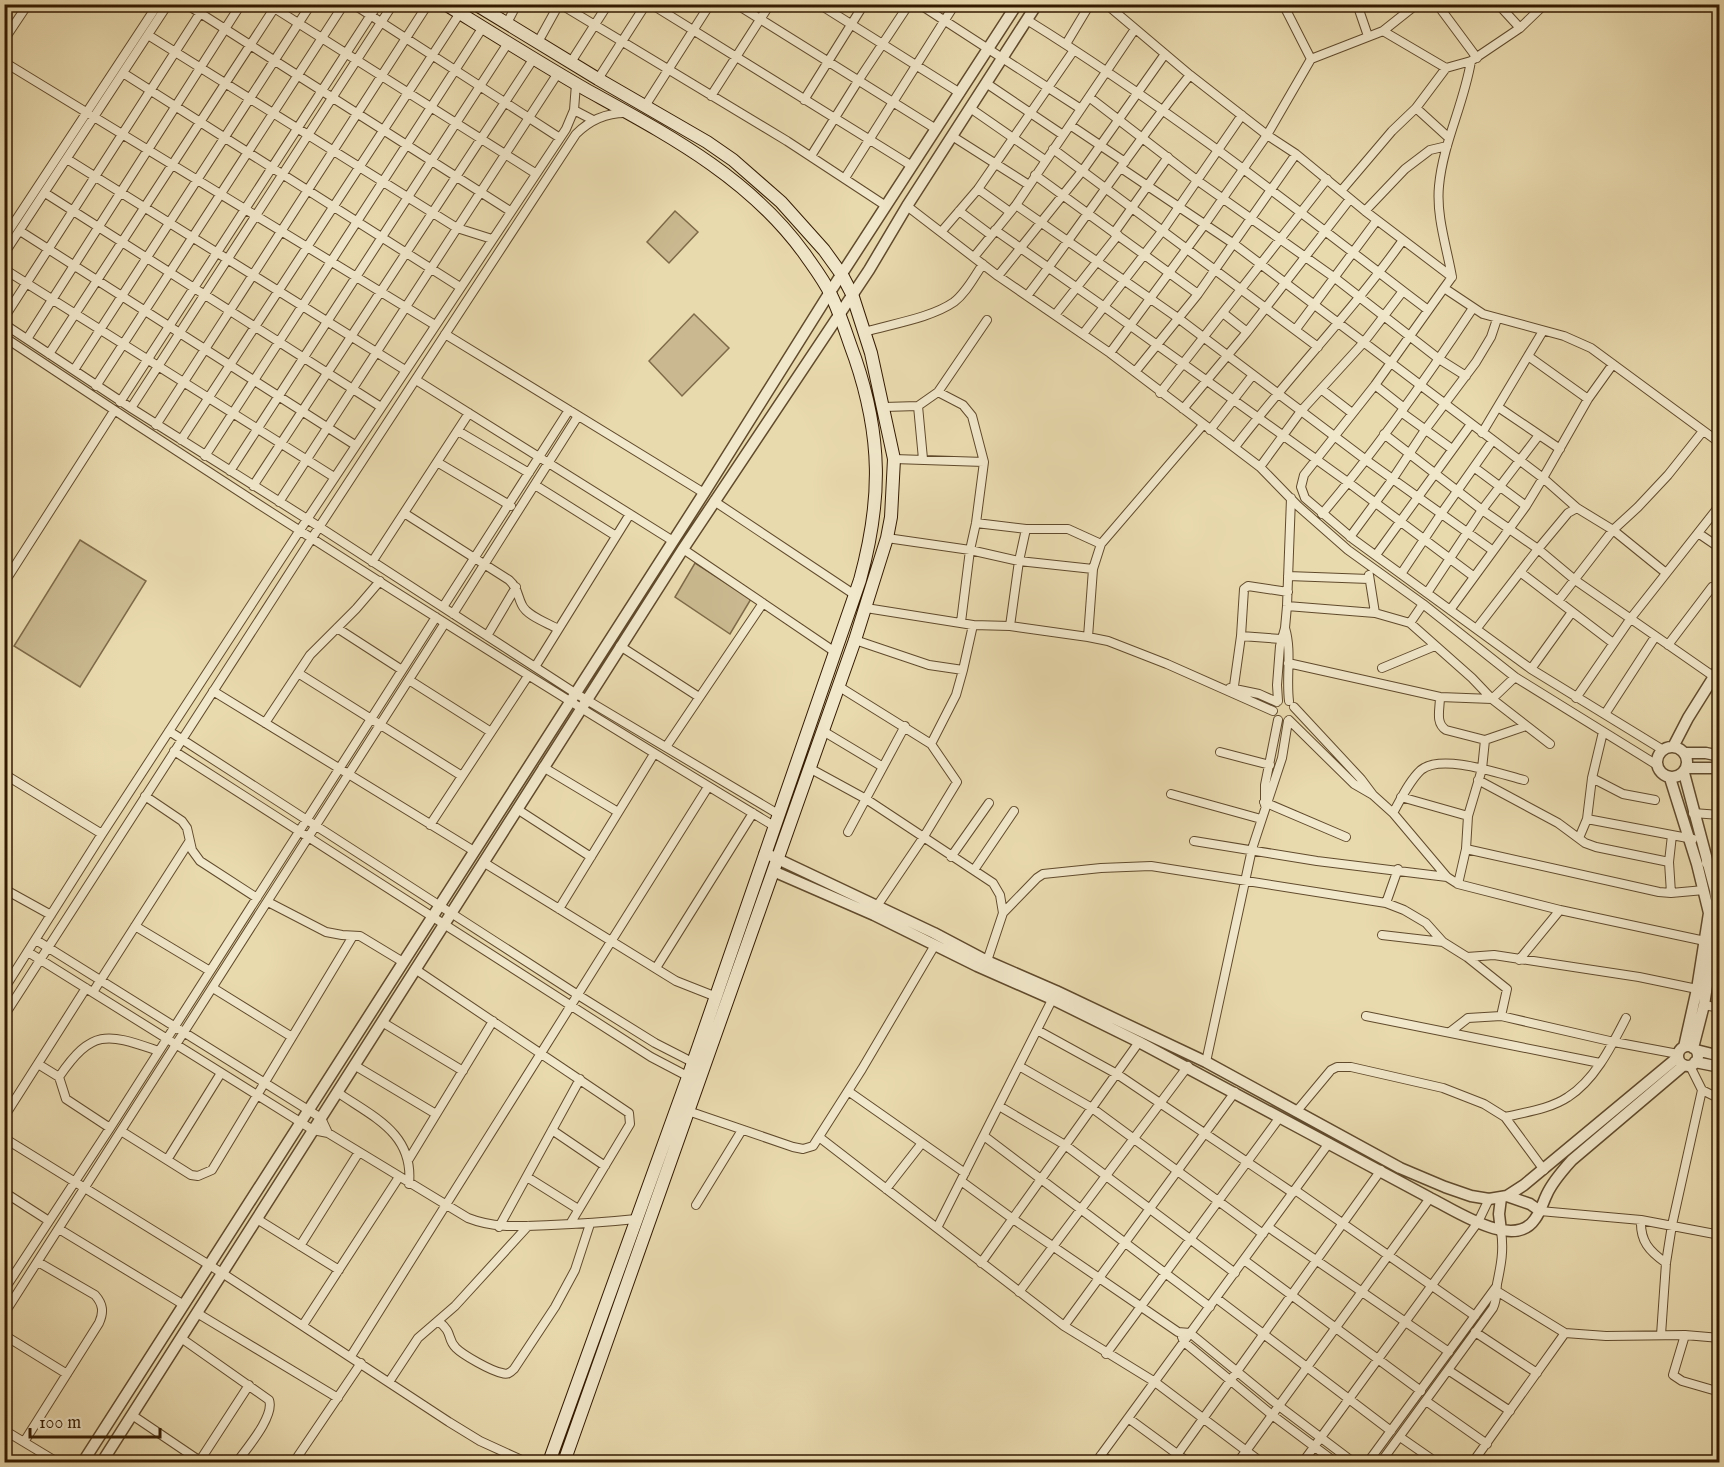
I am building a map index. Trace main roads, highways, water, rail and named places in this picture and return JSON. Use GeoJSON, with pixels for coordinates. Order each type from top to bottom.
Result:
{"type":"FeatureCollection","features":[{"type":"Feature","properties":{"kind":"main road"},"geometry":{"type":"LineString","coordinates":[[446,4],[576,84],[693,150],[748,191],[793,238],[830,292],[867,393],[876,455],[875,513],[870,547],[714,996],[698,1065]]}},
{"type":"Feature","properties":{"kind":"main road"},"geometry":{"type":"LineString","coordinates":[[475,4],[598,80],[707,142],[758,180],[803,226],[842,275],[852,294],[884,407],[894,459],[894,488],[886,538],[866,608],[811,769],[693,1079],[636,1219],[549,1462]]}},
{"type":"Feature","properties":{"kind":"main road"},"geometry":{"type":"LineString","coordinates":[[564,1462],[688,1110],[693,1079]]}}]}
